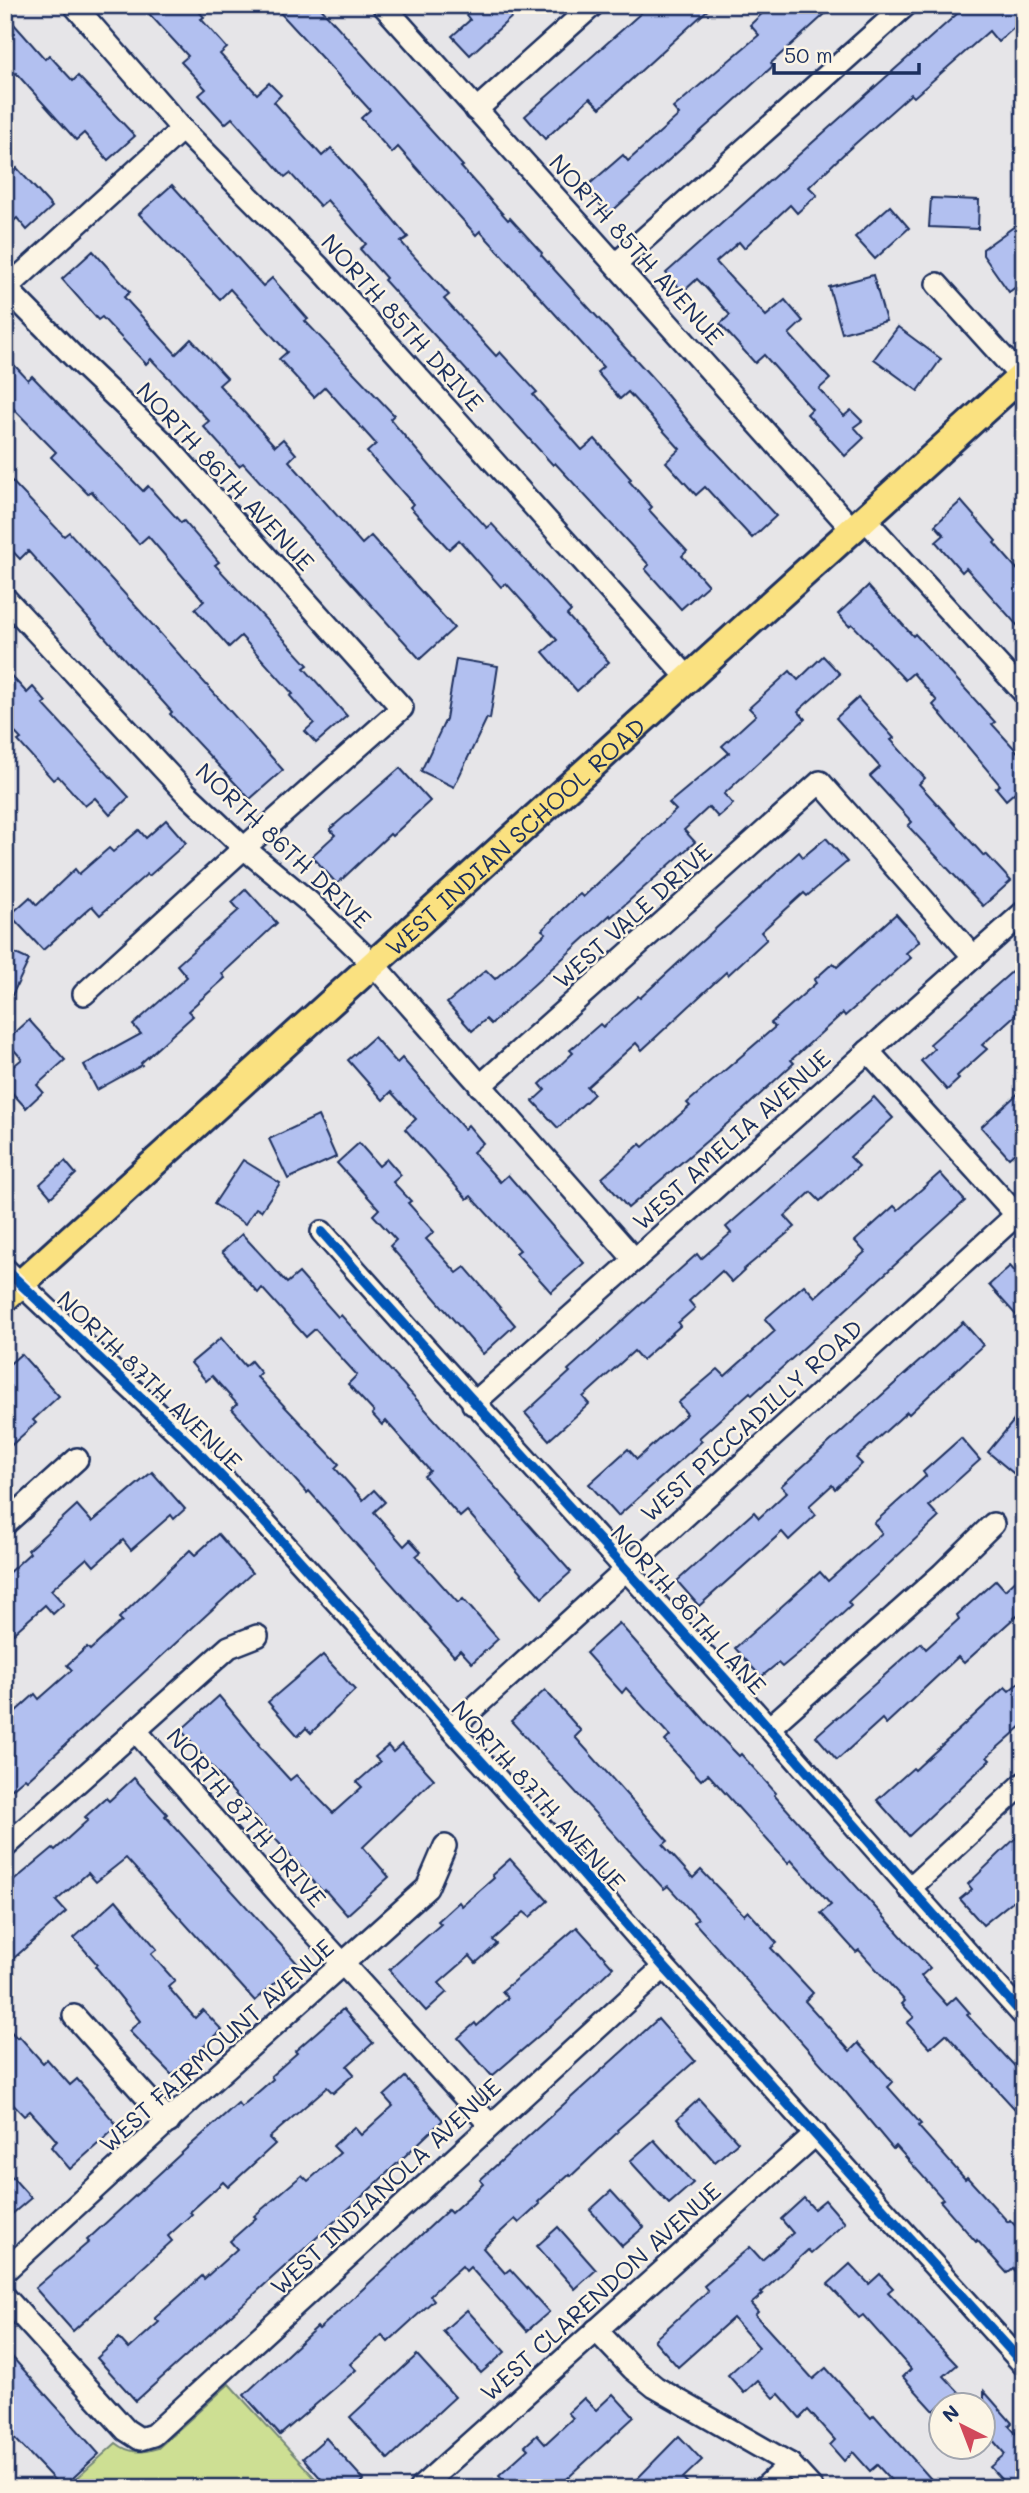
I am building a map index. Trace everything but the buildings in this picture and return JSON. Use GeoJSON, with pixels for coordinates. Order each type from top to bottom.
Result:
{"type":"FeatureCollection","features":[{"type":"Feature","properties":{"kind":"main road","name":"WEST INDIAN SCHOOL ROAD"},"geometry":{"type":"LineString","coordinates":[[10,1284],[374,965],[1022,375]]}},
{"type":"Feature","properties":{"kind":"street","name":"NORTH 85TH DRIVE"},"geometry":{"type":"LineString","coordinates":[[74,5],[183,129],[320,267],[689,679]]}},
{"type":"Feature","properties":{"kind":"street","name":"NORTH 85TH AVENUE"},"geometry":{"type":"LineString","coordinates":[[383,5],[616,264],[858,523],[1024,693]]}},
{"type":"Feature","properties":{"kind":"street"},"geometry":{"type":"LineString","coordinates":[[476,110],[593,5]]}},
{"type":"Feature","properties":{"kind":"street"},"geometry":{"type":"LineString","coordinates":[[616,264],[906,5]]}},
{"type":"Feature","properties":{"kind":"street"},"geometry":{"type":"LineString","coordinates":[[6,287],[183,129]]}},
{"type":"Feature","properties":{"kind":"street"},"geometry":{"type":"LineString","coordinates":[[937,284],[1022,375]]}},
{"type":"Feature","properties":{"kind":"street","name":"NORTH 86TH AVENUE"},"geometry":{"type":"LineString","coordinates":[[6,287],[79,362],[166,444],[402,708],[244,848]]}},
{"type":"Feature","properties":{"kind":"street","name":"NORTH 86TH DRIVE"},"geometry":{"type":"LineString","coordinates":[[10,612],[185,792],[244,848],[309,902],[374,965],[635,1260]]}},
{"type":"Feature","properties":{"kind":"street","name":"WEST VALE DRIVE"},"geometry":{"type":"LineString","coordinates":[[480,1086],[820,782],[974,957]]}},
{"type":"Feature","properties":{"kind":"street"},"geometry":{"type":"LineString","coordinates":[[84,994],[244,848]]}},
{"type":"Feature","properties":{"kind":"street","name":"WEST AMELIA AVENUE"},"geometry":{"type":"LineString","coordinates":[[473,1404],[1024,912]]}},
{"type":"Feature","properties":{"kind":"street"},"geometry":{"type":"LineString","coordinates":[[868,1051],[1021,1215]]}},
{"type":"Feature","properties":{"kind":"street","name":"WEST PICCADILLY ROAD"},"geometry":{"type":"LineString","coordinates":[[452,1728],[1021,1215]]}},
{"type":"Feature","properties":{"kind":"street","name":"NORTH 86TH LANE"},"geometry":{"type":"LineString","coordinates":[[323,1233],[473,1404],[769,1728],[909,1889],[1024,2015]]}},
{"type":"Feature","properties":{"kind":"street","name":"NORTH 87TH AVENUE"},"geometry":{"type":"LineString","coordinates":[[10,1284],[193,1447],[258,1515],[1024,2365]]}},
{"type":"Feature","properties":{"kind":"street"},"geometry":{"type":"LineString","coordinates":[[5,1524],[77,1459]]}},
{"type":"Feature","properties":{"kind":"street"},"geometry":{"type":"LineString","coordinates":[[769,1728],[942,1574],[993,1524]]}},
{"type":"Feature","properties":{"kind":"street"},"geometry":{"type":"LineString","coordinates":[[5,1847],[229,1647],[257,1636]]}},
{"type":"Feature","properties":{"kind":"street","name":"NORTH 87TH DRIVE"},"geometry":{"type":"LineString","coordinates":[[135,1730],[490,2125]]}},
{"type":"Feature","properties":{"kind":"street"},"geometry":{"type":"LineString","coordinates":[[909,1889],[1024,1783]]}},
{"type":"Feature","properties":{"kind":"street","name":"WEST FAIRMOUNT AVENUE"},"geometry":{"type":"LineString","coordinates":[[5,2271],[428,1888],[445,1846]]}},
{"type":"Feature","properties":{"kind":"street","name":"WEST INDIANOLA AVENUE"},"geometry":{"type":"LineString","coordinates":[[5,2297],[126,2430],[140,2439],[153,2435],[664,1967]]}},
{"type":"Feature","properties":{"kind":"street"},"geometry":{"type":"LineString","coordinates":[[74,2016],[169,2122]]}},
{"type":"Feature","properties":{"kind":"street","name":"WEST CLARENDON AVENUE"},"geometry":{"type":"LineString","coordinates":[[420,2488],[816,2134]]}},
{"type":"Feature","properties":{"kind":"street"},"geometry":{"type":"LineString","coordinates":[[596,2330],[654,2387],[790,2464],[812,2488]]}},
{"type":"Feature","properties":{"kind":"street"},"geometry":{"type":"LineString","coordinates":[[764,2488],[790,2464]]}},
{"type":"Feature","properties":{"kind":"green space"},"geometry":{"type":"Polygon","coordinates":[[[229,2384],[324,2488],[66,2488],[116,2443],[136,2452],[158,2448],[229,2384]]]}},
{"type":"Feature","properties":{"kind":"cycle path"},"geometry":{"type":"LineString","coordinates":[[322,1232],[1024,2016]]}},
{"type":"Feature","properties":{"kind":"cycle path"},"geometry":{"type":"LineString","coordinates":[[5,1269],[193,1447],[258,1515],[1024,2365]]}}]}
